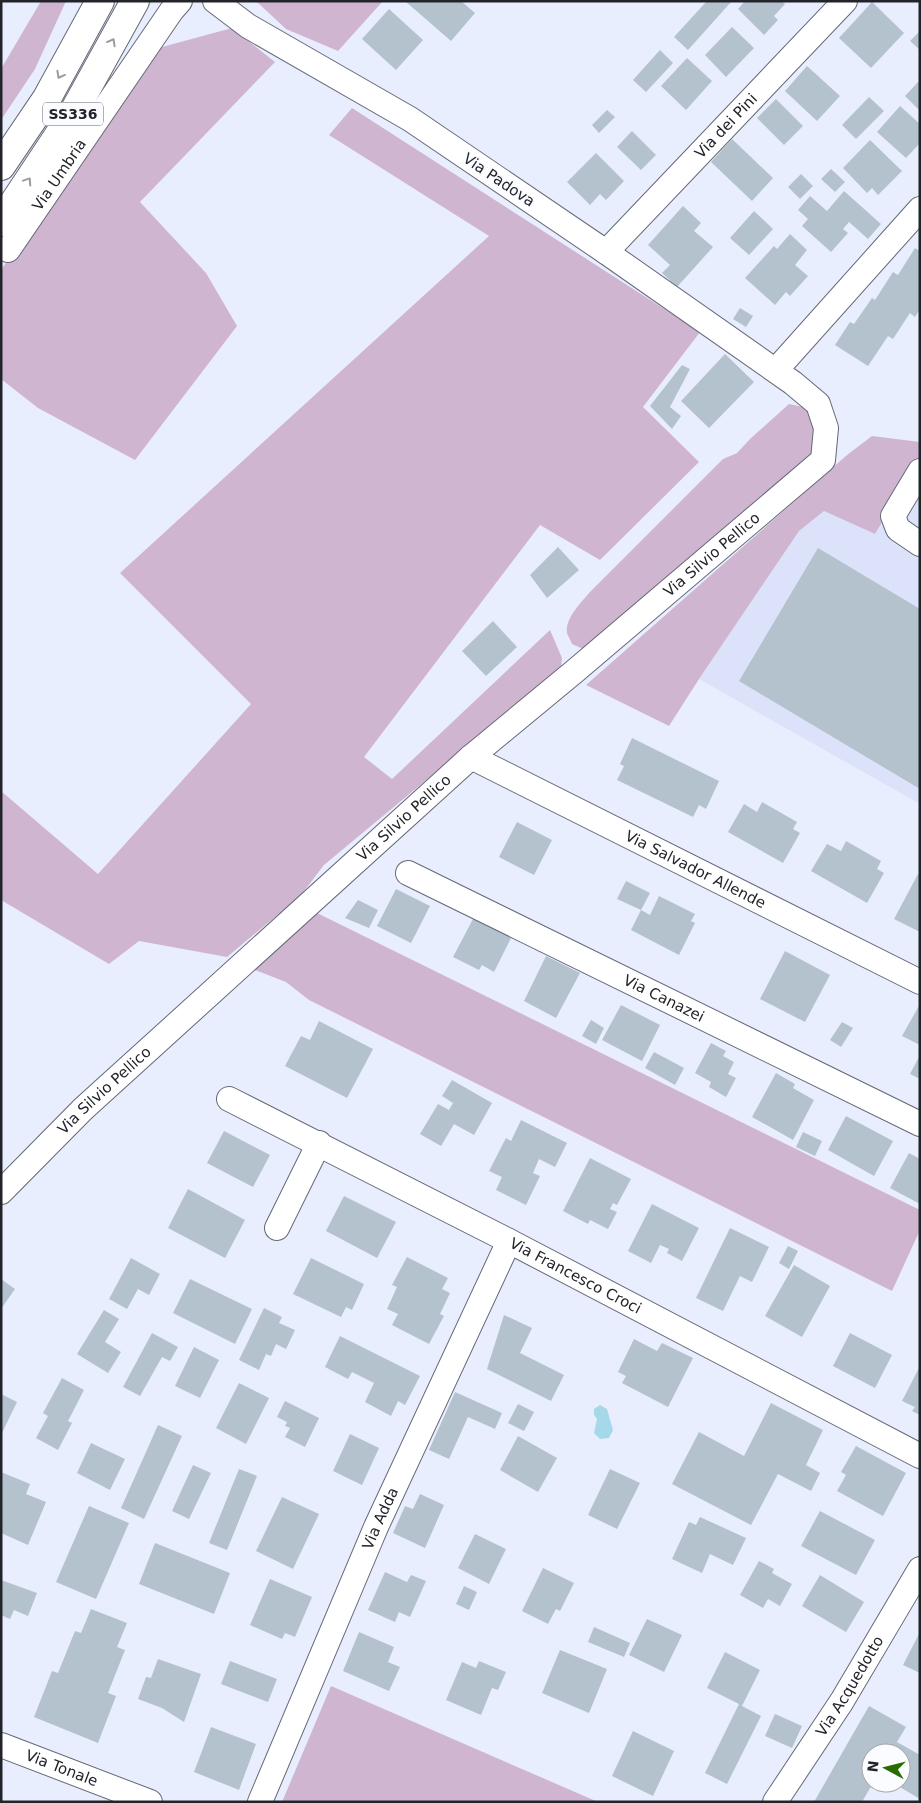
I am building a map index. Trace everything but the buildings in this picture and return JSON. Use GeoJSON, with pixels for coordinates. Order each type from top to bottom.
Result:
{"type":"FeatureCollection","features":[{"type":"Feature","properties":{"kind":"highway","name":"SS336"},"geometry":{"type":"LineString","coordinates":[[1,166],[47,98],[100,1]]}},
{"type":"Feature","properties":{"kind":"highway","name":"SS336"},"geometry":{"type":"LineString","coordinates":[[1,222],[72,115],[135,1]]}},
{"type":"Feature","properties":{"kind":"street","name":"Via Umbria"},"geometry":{"type":"LineString","coordinates":[[8,250],[180,1]]}},
{"type":"Feature","properties":{"kind":"street","name":"Via Padova"},"geometry":{"type":"LineString","coordinates":[[216,1],[248,26],[410,120],[606,252],[776,370],[818,404],[826,428],[822,460]]}},
{"type":"Feature","properties":{"kind":"street","name":"Via dei Pini"},"geometry":{"type":"LineString","coordinates":[[606,252],[845,1]]}},
{"type":"Feature","properties":{"kind":"street"},"geometry":{"type":"LineString","coordinates":[[776,370],[920,209]]}},
{"type":"Feature","properties":{"kind":"street","name":"Via Silvio Pellico"},"geometry":{"type":"LineString","coordinates":[[1,1192],[83,1109],[471,757],[575,671],[822,460]]}},
{"type":"Feature","properties":{"kind":"street"},"geometry":{"type":"LineString","coordinates":[[920,471],[893,516],[898,529],[920,544]]}},
{"type":"Feature","properties":{"kind":"street","name":"Via Salvador Allende"},"geometry":{"type":"LineString","coordinates":[[471,757],[920,982]]}},
{"type":"Feature","properties":{"kind":"street","name":"Via Canazei"},"geometry":{"type":"LineString","coordinates":[[408,873],[920,1124]]}},
{"type":"Feature","properties":{"kind":"street","name":"Via Francesco Croci"},"geometry":{"type":"LineString","coordinates":[[229,1098],[510,1241],[920,1456]]}},
{"type":"Feature","properties":{"kind":"street"},"geometry":{"type":"LineString","coordinates":[[277,1228],[319,1143]]}},
{"type":"Feature","properties":{"kind":"street","name":"Via Adda"},"geometry":{"type":"LineString","coordinates":[[260,1802],[376,1528],[510,1241]]}},
{"type":"Feature","properties":{"kind":"street","name":"Via Acquedotto"},"geometry":{"type":"LineString","coordinates":[[775,1802],[842,1701],[916,1583]]}},
{"type":"Feature","properties":{"kind":"street","name":"Via Tonale"},"geometry":{"type":"LineString","coordinates":[[1,1745],[150,1802]]}},
{"type":"Feature","properties":{"kind":"shaded area"},"geometry":{"type":"Polygon","coordinates":[[[41,1],[66,1],[35,69],[1,120],[1,69],[41,1]]]}},
{"type":"Feature","properties":{"kind":"shaded area"},"geometry":{"type":"Polygon","coordinates":[[[256,1],[383,1],[338,51],[286,29],[256,1]]]}},
{"type":"Feature","properties":{"kind":"shaded area"},"geometry":{"type":"Polygon","coordinates":[[[232,28],[275,62],[140,202],[206,273],[237,326],[135,460],[38,408],[1,379],[1,270],[151,50],[232,28]]]}},
{"type":"Feature","properties":{"kind":"shaded area"},"geometry":{"type":"Polygon","coordinates":[[[352,108],[700,332],[643,407],[699,462],[600,560],[540,525],[364,757],[392,779],[550,630],[562,658],[561,668],[324,865],[301,895],[227,957],[139,941],[109,964],[1,900],[1,791],[98,874],[251,704],[120,573],[489,236],[329,135],[352,108]]]}},
{"type":"Feature","properties":{"kind":"shaded area"},"geometry":{"type":"Polygon","coordinates":[[[789,404],[808,408],[819,428],[811,456],[583,649],[572,644],[567,633],[568,622],[574,611],[589,593],[723,459],[737,453],[789,404]]]}},
{"type":"Feature","properties":{"kind":"shaded area"},"geometry":{"type":"Polygon","coordinates":[[[872,436],[920,442],[920,458],[875,534],[824,511],[799,531],[669,726],[586,685],[847,455],[872,436]]]}},
{"type":"Feature","properties":{"kind":"shaded area"},"geometry":{"type":"Polygon","coordinates":[[[920,458],[920,804],[699,679],[799,531],[824,511],[875,534],[920,458]]]}},
{"type":"Feature","properties":{"kind":"shaded area"},"geometry":{"type":"Polygon","coordinates":[[[315,912],[920,1210],[920,1230],[892,1291],[309,1000],[286,982],[255,970],[315,912]]]}},
{"type":"Feature","properties":{"kind":"shaded area"},"geometry":{"type":"Polygon","coordinates":[[[600,1405],[607,1409],[613,1430],[609,1438],[600,1439],[594,1433],[597,1419],[594,1415],[594,1409],[600,1405]]]}},
{"type":"Feature","properties":{"kind":"shaded area"},"geometry":{"type":"Polygon","coordinates":[[[331,1686],[598,1802],[282,1802],[331,1686]]]}}]}
